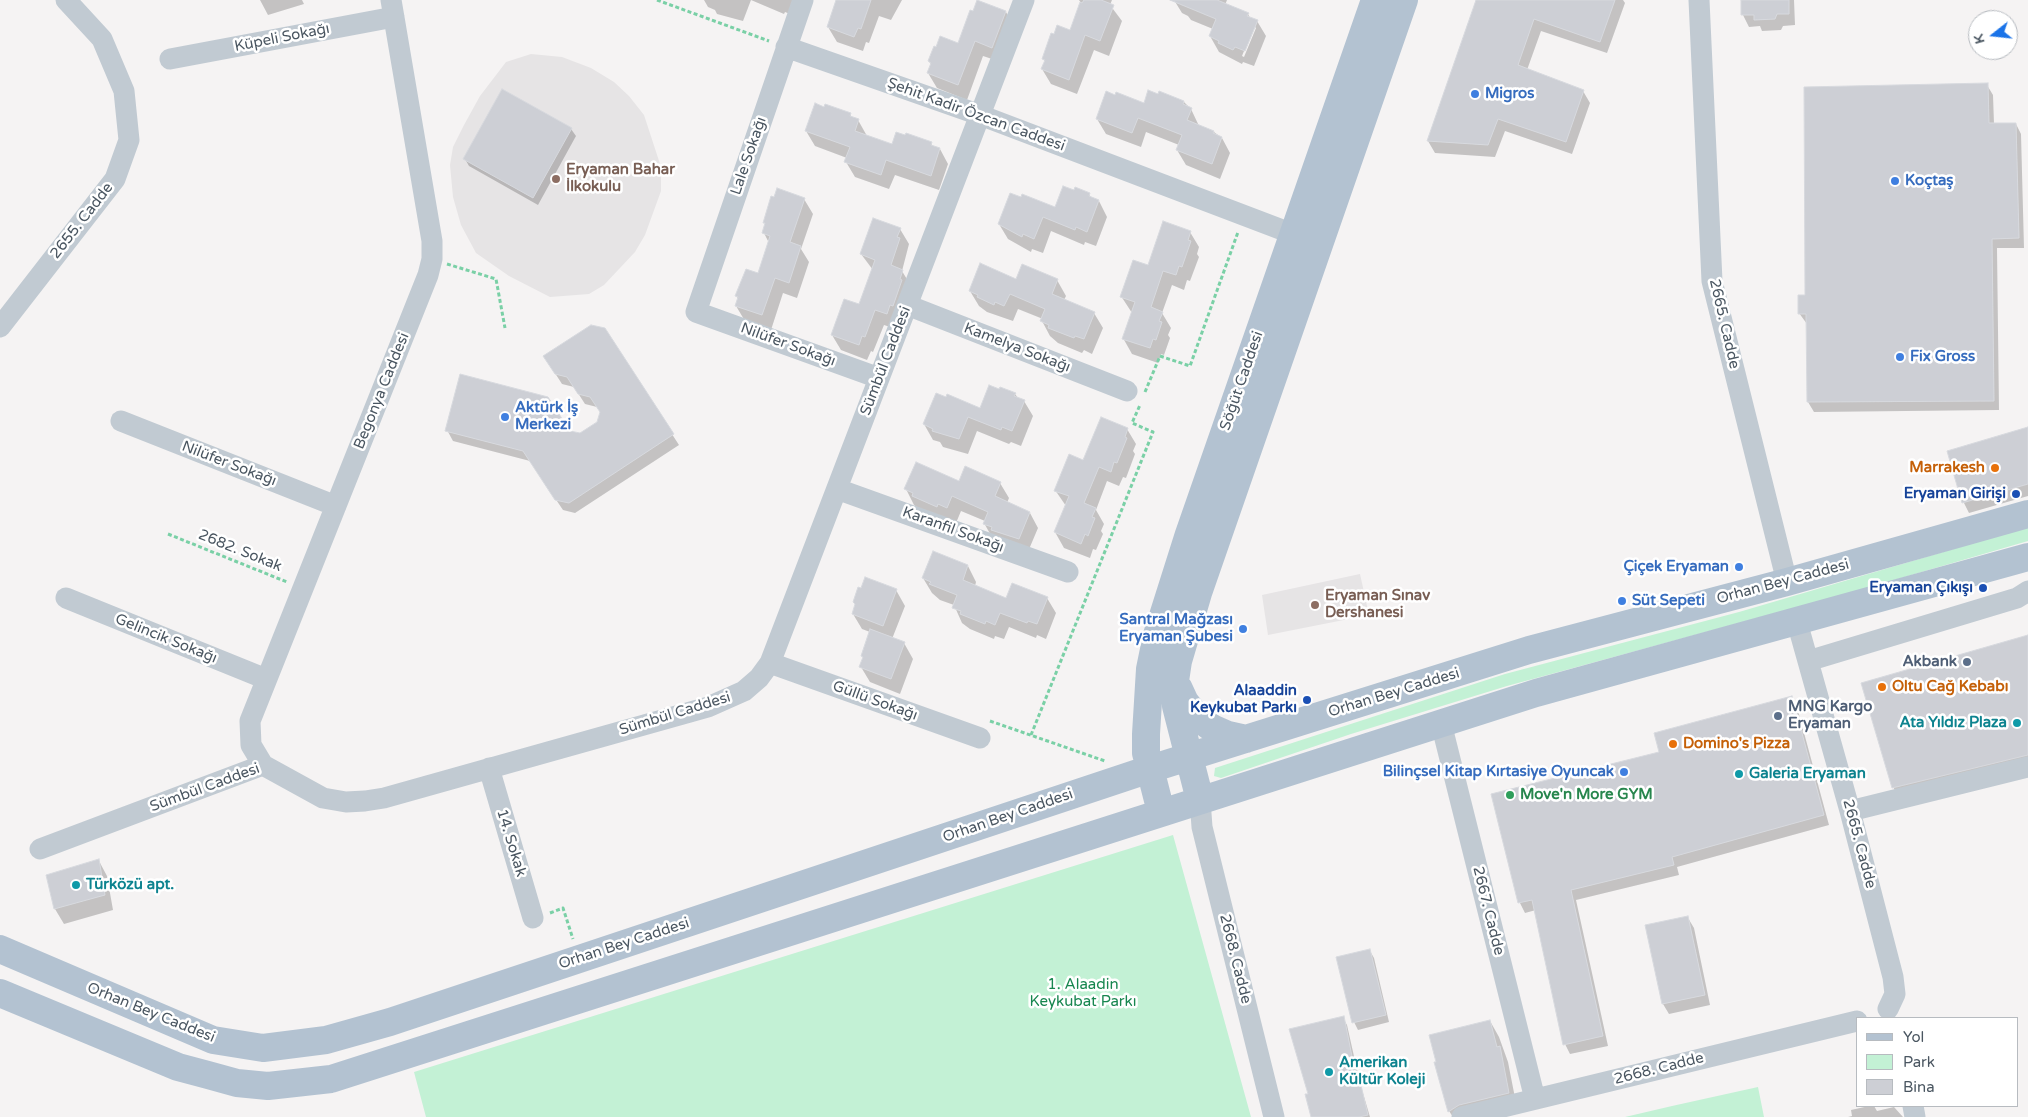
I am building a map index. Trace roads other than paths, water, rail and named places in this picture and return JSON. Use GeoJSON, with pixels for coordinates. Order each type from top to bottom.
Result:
{"type":"FeatureCollection","features":[{"type":"Feature","properties":{"kind":"main road","name":"Söğüt Caddesi"},"geometry":{"type":"LineString","coordinates":[[1161,812],[1145,771],[1146,715],[1150,669],[1157,635],[1188,534],[1375,0]]}},
{"type":"Feature","properties":{"kind":"main road","name":"Söğüt Caddesi"},"geometry":{"type":"LineString","coordinates":[[1200,800],[1176,706],[1175,681],[1178,661],[1198,593],[1404,0]]}},
{"type":"Feature","properties":{"kind":"main road","name":"Orhan Bey Caddesi"},"geometry":{"type":"LineString","coordinates":[[0,949],[213,1040],[263,1048],[303,1044],[334,1038],[580,959],[1145,771],[1529,650],[1787,582],[2028,514]]}},
{"type":"Feature","properties":{"kind":"main road"},"geometry":{"type":"LineString","coordinates":[[0,993],[185,1069],[237,1083],[268,1086],[300,1084],[330,1079],[1536,693],[2027,561]]}},
{"type":"Feature","properties":{"kind":"main road"},"geometry":{"type":"LineString","coordinates":[[1175,681],[1185,702],[1197,717],[1220,732],[1246,739]]}},
{"type":"Feature","properties":{"kind":"street","name":"2655. Cadde"},"geometry":{"type":"LineString","coordinates":[[0,327],[115,179],[129,140],[124,91],[102,39],[66,0]]}},
{"type":"Feature","properties":{"kind":"street","name":"Lale Sokağı"},"geometry":{"type":"LineString","coordinates":[[696,312],[803,0]]}},
{"type":"Feature","properties":{"kind":"street","name":"Sümbül Caddesi"},"geometry":{"type":"LineString","coordinates":[[40,849],[263,765],[314,794],[346,802],[384,798],[728,700],[752,685],[770,663],[1024,0]]}},
{"type":"Feature","properties":{"kind":"street","name":"2665. Cadde"},"geometry":{"type":"LineString","coordinates":[[1699,0],[1712,281],[1787,582]]}},
{"type":"Feature","properties":{"kind":"street","name":"Küpeli Sokağı"},"geometry":{"type":"LineString","coordinates":[[170,59],[393,8]]}},
{"type":"Feature","properties":{"kind":"street","name":"Begonya Caddesi"},"geometry":{"type":"LineString","coordinates":[[263,765],[251,745],[250,721],[428,275],[432,259],[432,240],[393,8]]}},
{"type":"Feature","properties":{"kind":"street","name":"Şehit Kadir Özcan Caddesi"},"geometry":{"type":"LineString","coordinates":[[786,47],[980,115],[1293,234]]}},
{"type":"Feature","properties":{"kind":"street","name":"Kamelya Sokağı"},"geometry":{"type":"LineString","coordinates":[[908,305],[1128,391]]}},
{"type":"Feature","properties":{"kind":"street","name":"Nilüfer Sokağı"},"geometry":{"type":"LineString","coordinates":[[696,312],[880,378]]}},
{"type":"Feature","properties":{"kind":"street","name":"Nilüfer Sokağı"},"geometry":{"type":"LineString","coordinates":[[121,421],[336,506]]}},
{"type":"Feature","properties":{"kind":"street","name":"Karanfil Sokağı"},"geometry":{"type":"LineString","coordinates":[[837,488],[1068,572]]}},
{"type":"Feature","properties":{"kind":"street"},"geometry":{"type":"LineString","coordinates":[[1808,661],[2010,600],[2028,591]]}},
{"type":"Feature","properties":{"kind":"street","name":"Gelincik Sokağı"},"geometry":{"type":"LineString","coordinates":[[66,598],[266,680]]}},
{"type":"Feature","properties":{"kind":"street","name":"2665. Cadde"},"geometry":{"type":"LineString","coordinates":[[1797,622],[1850,811],[1893,977],[1894,994],[1889,1014]]}},
{"type":"Feature","properties":{"kind":"street","name":"Güllü Sokağı"},"geometry":{"type":"LineString","coordinates":[[770,663],[980,738]]}},
{"type":"Feature","properties":{"kind":"street","name":"2667. Cadde"},"geometry":{"type":"LineString","coordinates":[[1441,723],[1535,1099]]}},
{"type":"Feature","properties":{"kind":"street"},"geometry":{"type":"LineString","coordinates":[[1850,811],[2028,767]]}},
{"type":"Feature","properties":{"kind":"street","name":"14. Sokak"},"geometry":{"type":"LineString","coordinates":[[489,768],[533,918]]}},
{"type":"Feature","properties":{"kind":"street","name":"2668. Cadde"},"geometry":{"type":"LineString","coordinates":[[1200,800],[1202,827],[1274,1117]]}},
{"type":"Feature","properties":{"kind":"street"},"geometry":{"type":"LineString","coordinates":[[1872,1017],[1889,1014]]}},
{"type":"Feature","properties":{"kind":"street","name":"2668. Cadde"},"geometry":{"type":"LineString","coordinates":[[1462,1117],[1856,1021]]}},
{"type":"Feature","properties":{"kind":"place","name":"Migros"},"geometry":{"type":"Point","coordinates":[1475,94]}},
{"type":"Feature","properties":{"kind":"place","name":"Eryaman Bahar İlkokulu"},"geometry":{"type":"Point","coordinates":[556,179]}},
{"type":"Feature","properties":{"kind":"place","name":"Koçtaş"},"geometry":{"type":"Point","coordinates":[1895,181]}},
{"type":"Feature","properties":{"kind":"place","name":"Fix Gross"},"geometry":{"type":"Point","coordinates":[1900,357]}},
{"type":"Feature","properties":{"kind":"place","name":"Aktürk İş Merkezi"},"geometry":{"type":"Point","coordinates":[505,417]}},
{"type":"Feature","properties":{"kind":"place","name":"Marrakesh"},"geometry":{"type":"Point","coordinates":[1995,468]}},
{"type":"Feature","properties":{"kind":"place","name":"Eryaman Girişi"},"geometry":{"type":"Point","coordinates":[2016,494]}},
{"type":"Feature","properties":{"kind":"place","name":"Çiçek Eryaman"},"geometry":{"type":"Point","coordinates":[1739,567]}},
{"type":"Feature","properties":{"kind":"place","name":"Eryaman Çıkışı"},"geometry":{"type":"Point","coordinates":[1983,588]}},
{"type":"Feature","properties":{"kind":"place","name":"Süt Sepeti"},"geometry":{"type":"Point","coordinates":[1622,601]}},
{"type":"Feature","properties":{"kind":"place","name":"Eryaman Sınav Dershanesi"},"geometry":{"type":"Point","coordinates":[1315,605]}},
{"type":"Feature","properties":{"kind":"place","name":"Santral Mağzası Eryaman Şubesi"},"geometry":{"type":"Point","coordinates":[1243,629]}},
{"type":"Feature","properties":{"kind":"place","name":"Akbank"},"geometry":{"type":"Point","coordinates":[1967,662]}},
{"type":"Feature","properties":{"kind":"place","name":"Oltu Cağ Kebabı"},"geometry":{"type":"Point","coordinates":[1882,687]}},
{"type":"Feature","properties":{"kind":"place","name":"Alaaddin Keykubat Parkı"},"geometry":{"type":"Point","coordinates":[1307,700]}},
{"type":"Feature","properties":{"kind":"place","name":"MNG Kargo Eryaman"},"geometry":{"type":"Point","coordinates":[1778,716]}},
{"type":"Feature","properties":{"kind":"place","name":"Ata Yıldız Plaza"},"geometry":{"type":"Point","coordinates":[2017,723]}},
{"type":"Feature","properties":{"kind":"place","name":"Domino's Pizza"},"geometry":{"type":"Point","coordinates":[1673,744]}},
{"type":"Feature","properties":{"kind":"place","name":"Bilinçsel Kitap Kırtasiye Oyuncak"},"geometry":{"type":"Point","coordinates":[1624,772]}},
{"type":"Feature","properties":{"kind":"place","name":"Galeria Eryaman"},"geometry":{"type":"Point","coordinates":[1739,774]}},
{"type":"Feature","properties":{"kind":"place","name":"Move'n More GYM"},"geometry":{"type":"Point","coordinates":[1510,795]}},
{"type":"Feature","properties":{"kind":"place","name":"Türközü apt."},"geometry":{"type":"Point","coordinates":[76,885]}},
{"type":"Feature","properties":{"kind":"place","name":"Amerikan Kültür Koleji"},"geometry":{"type":"Point","coordinates":[1329,1072]}},
{"type":"Feature","properties":{"kind":"park label","name":"1. Alaadin Keykubat Parkı"},"geometry":{"type":"Point","coordinates":[1083,994]}}]}
